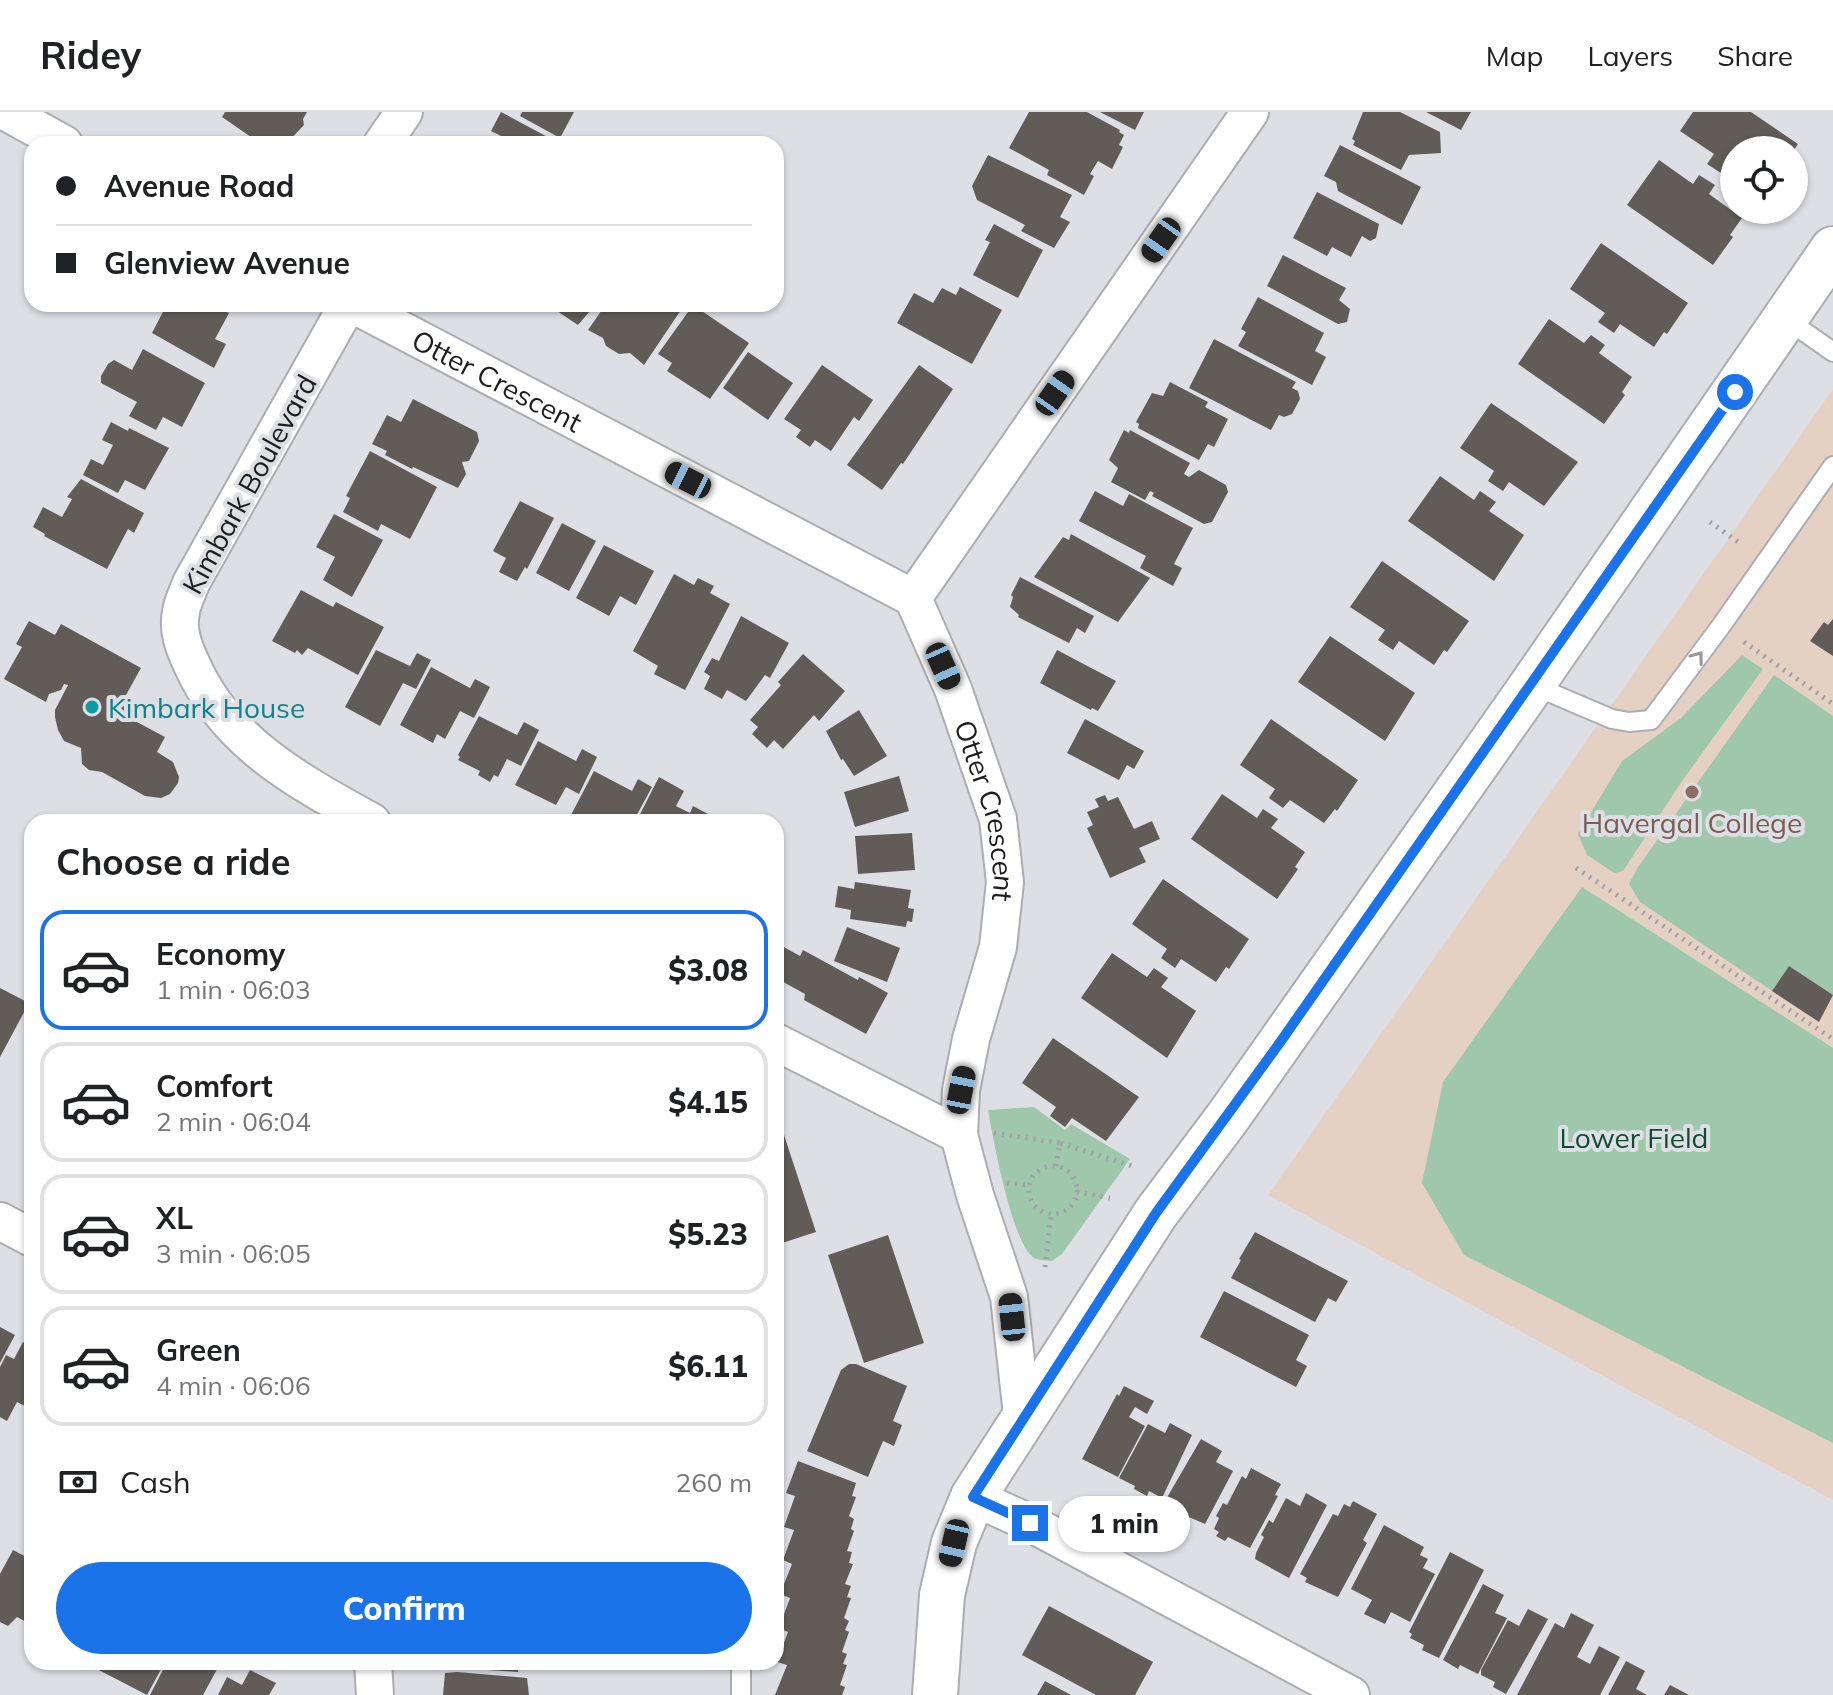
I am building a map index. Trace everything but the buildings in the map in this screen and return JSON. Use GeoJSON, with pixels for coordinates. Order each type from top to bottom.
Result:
{"type":"FeatureCollection","features":[{"type":"Feature","properties":{"kind":"main road"},"geometry":{"type":"LineString","coordinates":[[935,1695],[942,1595],[954,1543],[973,1497],[1156,1213],[1237,1104],[1532,685],[1833,249]]}},
{"type":"Feature","properties":{"kind":"street"},"geometry":{"type":"LineString","coordinates":[[6,112],[50,136]]}},
{"type":"Feature","properties":{"kind":"street"},"geometry":{"type":"LineString","coordinates":[[388,136],[404,112]]}},
{"type":"Feature","properties":{"kind":"street"},"geometry":{"type":"LineString","coordinates":[[913,598],[1250,112]]}},
{"type":"Feature","properties":{"kind":"street","name":"Kimbark Boulevard"},"geometry":{"type":"LineString","coordinates":[[345,312],[191,583],[181,611],[181,641],[199,682],[222,716],[251,747],[298,781],[358,814]]}},
{"type":"Feature","properties":{"kind":"street","name":"Otter Crescent"},"geometry":{"type":"LineString","coordinates":[[365,312],[913,598],[953,689],[998,819],[1005,882],[998,947],[971,1039],[961,1090],[973,1133],[975,1195],[1009,1297],[1021,1406],[1028,1413]]}},
{"type":"Feature","properties":{"kind":"street"},"geometry":{"type":"LineString","coordinates":[[784,1046],[973,1133]]}},
{"type":"Feature","properties":{"kind":"street"},"geometry":{"type":"LineString","coordinates":[[0,1221],[24,1234]]}},
{"type":"Feature","properties":{"kind":"street"},"geometry":{"type":"LineString","coordinates":[[973,1497],[1030,1523],[1351,1695]]}},
{"type":"Feature","properties":{"kind":"street"},"geometry":{"type":"LineString","coordinates":[[373,1670],[375,1695]]}},
{"type":"Feature","properties":{"kind":"lane"},"geometry":{"type":"LineString","coordinates":[[1786,319],[1833,352]]}},
{"type":"Feature","properties":{"kind":"lane"},"geometry":{"type":"LineString","coordinates":[[1532,685],[1612,719],[1629,722],[1651,720],[1833,466]]}},
{"type":"Feature","properties":{"kind":"lane"},"geometry":{"type":"LineString","coordinates":[[741,1670],[741,1695]]}},
{"type":"Feature","properties":{"kind":"path"},"geometry":{"type":"LineString","coordinates":[[1710,522],[1741,544]]}},
{"type":"Feature","properties":{"kind":"path"},"geometry":{"type":"LineString","coordinates":[[1744,642],[1833,704]]}},
{"type":"Feature","properties":{"kind":"path"},"geometry":{"type":"LineString","coordinates":[[1576,868],[1833,1039]]}},
{"type":"Feature","properties":{"kind":"path"},"geometry":{"type":"LineString","coordinates":[[973,1133],[1060,1143],[1132,1166]]}},
{"type":"Feature","properties":{"kind":"path"},"geometry":{"type":"LineString","coordinates":[[1056,1166],[1060,1143]]}},
{"type":"Feature","properties":{"kind":"path"},"geometry":{"type":"LineString","coordinates":[[1056,1166],[1071,1173],[1076,1180],[1077,1192],[1073,1205],[1067,1211],[1051,1215],[1037,1209],[1029,1195],[1029,1185],[1035,1173],[1056,1166]]}},
{"type":"Feature","properties":{"kind":"path"},"geometry":{"type":"LineString","coordinates":[[999,1182],[1029,1185]]}},
{"type":"Feature","properties":{"kind":"path"},"geometry":{"type":"LineString","coordinates":[[1077,1192],[1110,1198]]}},
{"type":"Feature","properties":{"kind":"path"},"geometry":{"type":"LineString","coordinates":[[1045,1267],[1051,1215]]}},
{"type":"Feature","properties":{"kind":"shaded area","name":"Havergal College"},"geometry":{"type":"Polygon","coordinates":[[[1833,389],[1833,1500],[1268,1195],[1833,389]]]}},
{"type":"Feature","properties":{"kind":"green space"},"geometry":{"type":"Polygon","coordinates":[[[1742,655],[1763,669],[1682,781],[1623,871],[1614,873],[1587,855],[1578,834],[1622,761],[1681,718],[1742,655]]]}},
{"type":"Feature","properties":{"kind":"green space"},"geometry":{"type":"Polygon","coordinates":[[[1774,675],[1833,716],[1833,995],[1789,966],[1772,991],[1640,902],[1629,884],[1774,675]]]}},
{"type":"Feature","properties":{"kind":"green space","name":"Lower Field"},"geometry":{"type":"Polygon","coordinates":[[[1582,887],[1833,1048],[1833,1443],[1464,1255],[1422,1183],[1443,1082],[1582,887]]]}},
{"type":"Feature","properties":{"kind":"green space"},"geometry":{"type":"Polygon","coordinates":[[[1034,1107],[1065,1130],[1071,1124],[1130,1159],[1062,1254],[1052,1261],[1034,1258],[1018,1233],[988,1110],[1034,1107]]]}},
{"type":"Feature","properties":{"kind":"place","name":"Kimbark House"},"geometry":{"type":"Point","coordinates":[92,707]}},
{"type":"Feature","properties":{"kind":"place","name":"Havergal College"},"geometry":{"type":"Point","coordinates":[1692,792]}},
{"type":"Feature","properties":{"kind":"route"},"geometry":{"type":"LineString","coordinates":[[1030,1523],[973,1497],[1156,1213],[1228,1117],[1735,392]]}}]}
